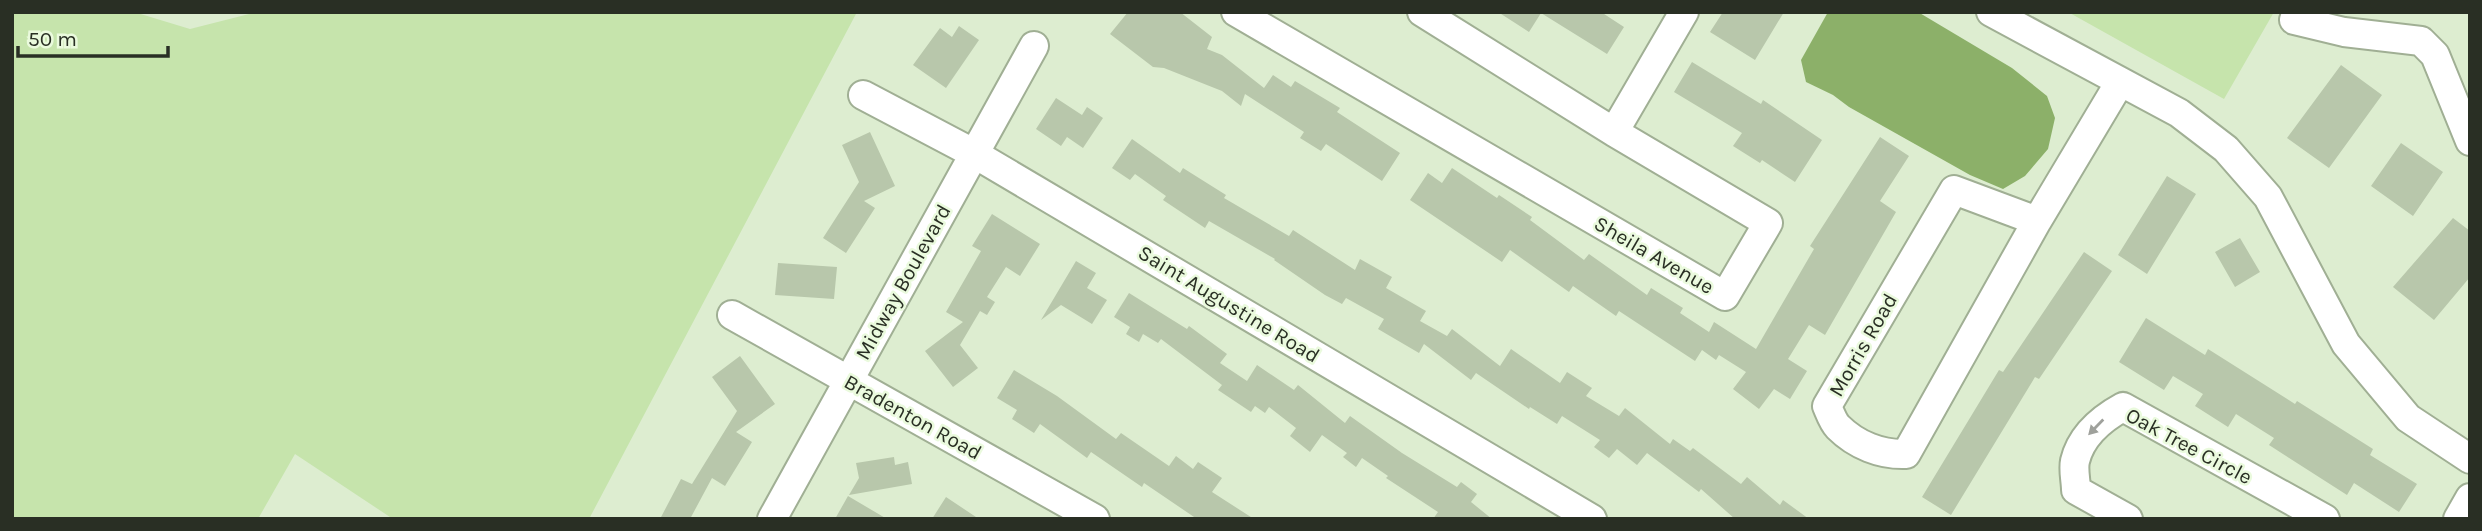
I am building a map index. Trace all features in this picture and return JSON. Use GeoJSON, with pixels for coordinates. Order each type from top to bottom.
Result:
{"type":"FeatureCollection","features":[{"type":"Feature","properties":{"kind":"street","name":"Sheila Avenue"},"geometry":{"type":"LineString","coordinates":[[1236,12],[1725,296],[1768,223],[1614,132]]}},
{"type":"Feature","properties":{"kind":"street"},"geometry":{"type":"LineString","coordinates":[[1422,12],[1614,132],[1678,14]]}},
{"type":"Feature","properties":{"kind":"street"},"geometry":{"type":"LineString","coordinates":[[1991,12],[2179,113],[2226,149],[2268,197],[2346,344],[2408,418],[2470,459]]}},
{"type":"Feature","properties":{"kind":"street"},"geometry":{"type":"LineString","coordinates":[[2294,20],[2344,32],[2421,41],[2435,55],[2470,141]]}},
{"type":"Feature","properties":{"kind":"street","name":"Midway Boulevard"},"geometry":{"type":"LineString","coordinates":[[772,519],[1034,46]]}},
{"type":"Feature","properties":{"kind":"street","name":"Morris Road"},"geometry":{"type":"LineString","coordinates":[[2037,221],[1954,190],[1827,407],[1837,426],[1861,444],[1886,454],[1906,454],[2037,221],[2120,82]]}},
{"type":"Feature","properties":{"kind":"street","name":"Saint Augustine Road"},"geometry":{"type":"LineString","coordinates":[[863,95],[973,153],[1592,519]]}},
{"type":"Feature","properties":{"kind":"street","name":"Bradenton Road"},"geometry":{"type":"LineString","coordinates":[[732,315],[1095,519]]}},
{"type":"Feature","properties":{"kind":"street","name":"Oak Tree Circle"},"geometry":{"type":"LineString","coordinates":[[2128,519],[2076,490],[2074,463],[2086,437],[2105,416],[2123,407],[2325,519]]}},
{"type":"Feature","properties":{"kind":"street"},"geometry":{"type":"LineString","coordinates":[[2458,519],[2470,498]]}},
{"type":"Feature","properties":{"kind":"shaded area"},"geometry":{"type":"Polygon","coordinates":[[[12,12],[134,12],[190,29],[257,12],[857,12],[589,519],[393,519],[295,454],[258,519],[12,519],[12,12]]]}},
{"type":"Feature","properties":{"kind":"shaded area"},"geometry":{"type":"Polygon","coordinates":[[[1828,12],[1918,12],[2012,68],[2047,96],[2055,118],[2048,149],[2025,176],[2003,189],[1970,175],[1806,82],[1801,60],[1828,12]]]}},
{"type":"Feature","properties":{"kind":"shaded area"},"geometry":{"type":"Polygon","coordinates":[[[2068,12],[2274,12],[2224,99],[2068,12]]]}},
{"type":"Feature","properties":{"kind":"building"},"geometry":{"type":"Polygon","coordinates":[[[1128,12],[1180,12],[1212,37],[1207,49],[1222,55],[1264,88],[1273,75],[1291,87],[1295,81],[1340,108],[1337,112],[1400,153],[1382,181],[1326,144],[1321,151],[1300,138],[1304,132],[1245,94],[1241,106],[1222,91],[1164,68],[1153,67],[1110,34],[1128,12]]]}},
{"type":"Feature","properties":{"kind":"building"},"geometry":{"type":"Polygon","coordinates":[[[1498,12],[1601,12],[1624,27],[1607,54],[1541,13],[1529,32],[1498,12]]]}},
{"type":"Feature","properties":{"kind":"building"},"geometry":{"type":"Polygon","coordinates":[[[1723,12],[1784,12],[1755,60],[1710,32],[1723,12]]]}},
{"type":"Feature","properties":{"kind":"building"},"geometry":{"type":"Polygon","coordinates":[[[959,26],[979,40],[946,88],[913,65],[940,28],[952,37],[959,26]]]}},
{"type":"Feature","properties":{"kind":"building"},"geometry":{"type":"Polygon","coordinates":[[[1692,62],[1761,104],[1763,100],[1822,140],[1795,182],[1762,160],[1760,163],[1733,146],[1742,133],[1674,92],[1692,62]]]}},
{"type":"Feature","properties":{"kind":"building"},"geometry":{"type":"Polygon","coordinates":[[[2341,65],[2382,95],[2329,168],[2287,138],[2341,65]]]}},
{"type":"Feature","properties":{"kind":"building"},"geometry":{"type":"Polygon","coordinates":[[[1056,98],[1082,115],[1087,107],[1103,118],[1083,148],[1067,137],[1061,146],[1036,129],[1056,98]]]}},
{"type":"Feature","properties":{"kind":"building"},"geometry":{"type":"Polygon","coordinates":[[[870,132],[895,186],[864,201],[875,208],[846,253],[823,238],[859,182],[842,145],[870,132]]]}},
{"type":"Feature","properties":{"kind":"building"},"geometry":{"type":"Polygon","coordinates":[[[1880,137],[1909,156],[1880,201],[1896,212],[1825,335],[1809,325],[1788,359],[1807,371],[1790,399],[1774,389],[1759,409],[1733,389],[1746,372],[1719,355],[1716,360],[1702,350],[1695,361],[1619,311],[1616,316],[1573,286],[1569,292],[1510,250],[1502,262],[1410,200],[1428,173],[1442,183],[1452,168],[1532,217],[1530,220],[1584,260],[1589,254],[1647,295],[1651,288],[1683,308],[1680,313],[1709,332],[1714,322],[1756,349],[1814,249],[1810,246],[1880,137]]]}},
{"type":"Feature","properties":{"kind":"building"},"geometry":{"type":"Polygon","coordinates":[[[1132,139],[1180,173],[1183,168],[1226,195],[1224,198],[1289,236],[1293,230],[1355,270],[1360,259],[1392,277],[1386,288],[1426,311],[1420,321],[1447,336],[1452,329],[1500,366],[1511,349],[1560,383],[1567,372],[1592,388],[1586,396],[1619,416],[1625,408],[1670,444],[1673,439],[1690,451],[1693,448],[1741,484],[1747,477],[1780,505],[1783,500],[1809,519],[1735,519],[1701,489],[1699,492],[1647,453],[1637,465],[1617,449],[1609,458],[1594,447],[1600,440],[1562,416],[1557,424],[1530,407],[1529,409],[1476,373],[1471,380],[1424,344],[1419,353],[1378,329],[1384,319],[1346,298],[1342,304],[1325,295],[1275,259],[1209,221],[1205,228],[1163,200],[1166,196],[1135,174],[1130,180],[1112,168],[1132,139]]]}},
{"type":"Feature","properties":{"kind":"building"},"geometry":{"type":"Polygon","coordinates":[[[2401,143],[2443,172],[2413,216],[2371,186],[2401,143]]]}},
{"type":"Feature","properties":{"kind":"building"},"geometry":{"type":"Polygon","coordinates":[[[2167,176],[2196,194],[2147,274],[2118,255],[2167,176]]]}},
{"type":"Feature","properties":{"kind":"building"},"geometry":{"type":"Polygon","coordinates":[[[992,214],[1040,244],[1020,276],[1006,267],[987,297],[995,302],[987,315],[980,311],[960,345],[978,368],[953,387],[925,351],[963,322],[946,312],[981,251],[972,246],[992,214]]]}},
{"type":"Feature","properties":{"kind":"building"},"geometry":{"type":"Polygon","coordinates":[[[2453,218],[2470,231],[2470,277],[2434,320],[2393,287],[2453,218]]]}},
{"type":"Feature","properties":{"kind":"building"},"geometry":{"type":"Polygon","coordinates":[[[2240,238],[2260,272],[2235,287],[2215,252],[2240,238]]]}},
{"type":"Feature","properties":{"kind":"building"},"geometry":{"type":"Polygon","coordinates":[[[2084,252],[2112,271],[2039,379],[2035,377],[1951,515],[1922,497],[1999,370],[2003,372],[2084,252]]]}},
{"type":"Feature","properties":{"kind":"building"},"geometry":{"type":"Polygon","coordinates":[[[1076,261],[1096,273],[1087,288],[1107,300],[1092,324],[1061,305],[1041,320],[1076,261]]]}},
{"type":"Feature","properties":{"kind":"building"},"geometry":{"type":"Polygon","coordinates":[[[778,263],[837,267],[834,299],[775,295],[778,263]]]}},
{"type":"Feature","properties":{"kind":"building"},"geometry":{"type":"Polygon","coordinates":[[[1129,293],[1187,329],[1189,326],[1227,354],[1220,363],[1247,381],[1257,365],[1294,390],[1298,385],[1345,423],[1350,416],[1457,487],[1461,482],[1477,494],[1471,502],[1492,519],[1433,519],[1438,512],[1386,478],[1388,476],[1362,458],[1356,467],[1343,457],[1347,453],[1322,435],[1310,452],[1290,436],[1296,428],[1269,407],[1265,413],[1255,406],[1251,412],[1218,390],[1222,385],[1161,339],[1158,343],[1143,334],[1139,342],[1126,334],[1130,327],[1114,317],[1129,293]]]}},
{"type":"Feature","properties":{"kind":"building"},"geometry":{"type":"Polygon","coordinates":[[[2146,318],[2205,355],[2208,349],[2373,449],[2370,455],[2417,484],[2399,512],[2354,483],[2347,495],[2269,445],[2274,438],[2236,414],[2228,427],[2195,406],[2203,394],[2173,376],[2164,390],[2119,362],[2146,318]]]}},
{"type":"Feature","properties":{"kind":"building"},"geometry":{"type":"Polygon","coordinates":[[[740,356],[775,404],[736,432],[752,442],[725,486],[712,478],[690,519],[660,519],[681,479],[692,484],[737,411],[712,377],[740,356]]]}},
{"type":"Feature","properties":{"kind":"building"},"geometry":{"type":"Polygon","coordinates":[[[1014,370],[1057,396],[1116,439],[1121,433],[1169,466],[1176,456],[1193,469],[1198,462],[1222,478],[1212,492],[1254,519],[1197,519],[1144,483],[1142,487],[1091,452],[1087,458],[1040,424],[1034,433],[1012,419],[1017,410],[997,398],[1014,370]]]}},
{"type":"Feature","properties":{"kind":"building"},"geometry":{"type":"Polygon","coordinates":[[[894,457],[895,465],[908,462],[912,484],[849,495],[859,478],[856,463],[894,457]]]}},
{"type":"Feature","properties":{"kind":"building"},"geometry":{"type":"Polygon","coordinates":[[[848,496],[887,519],[835,519],[848,496]]]}},
{"type":"Feature","properties":{"kind":"building"},"geometry":{"type":"Polygon","coordinates":[[[946,497],[979,519],[932,519],[946,497]]]}}]}
